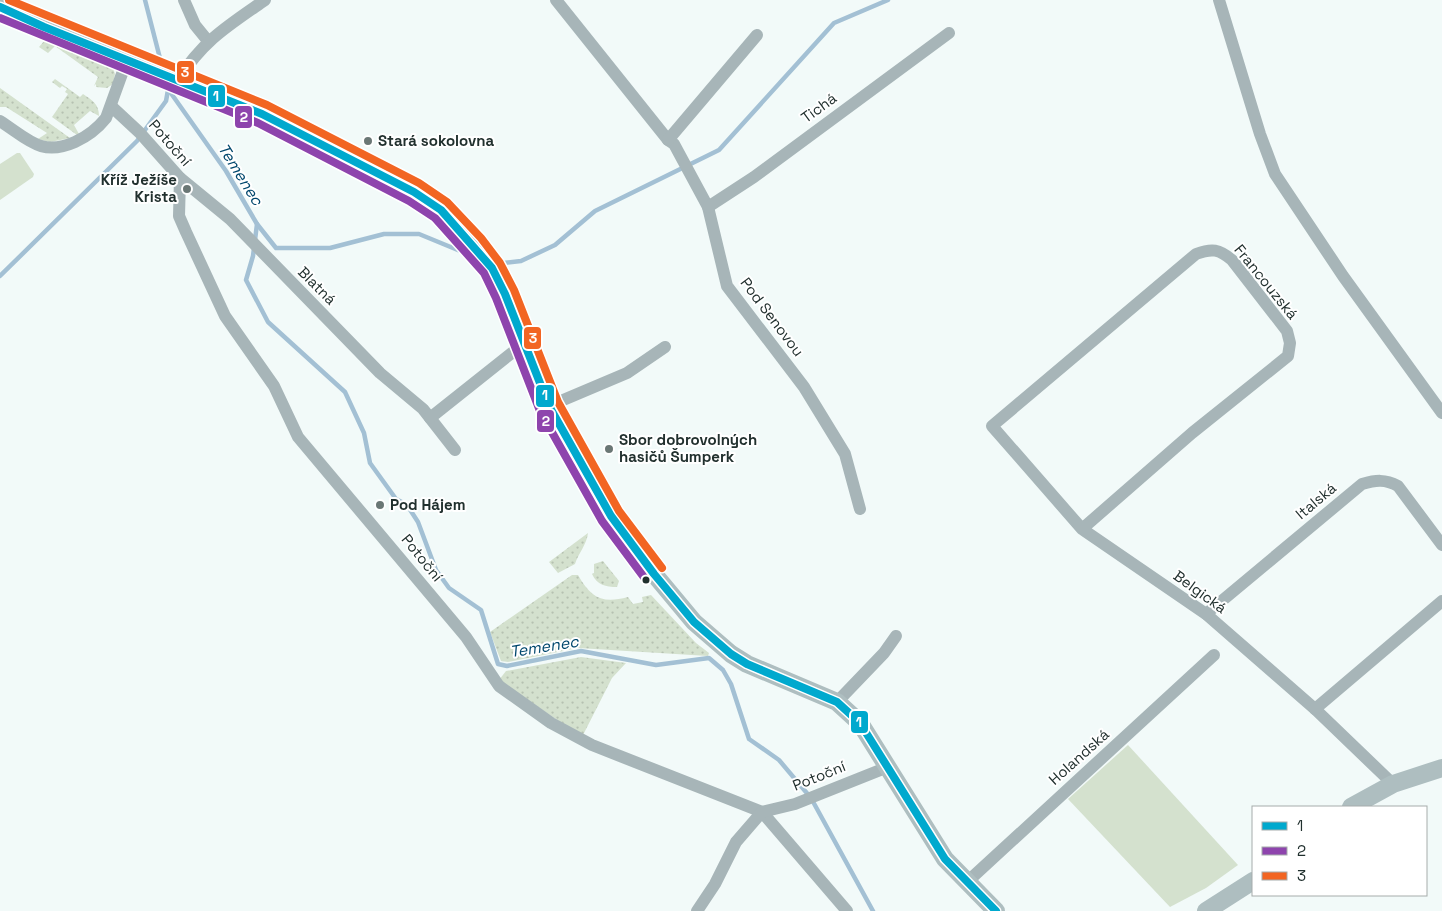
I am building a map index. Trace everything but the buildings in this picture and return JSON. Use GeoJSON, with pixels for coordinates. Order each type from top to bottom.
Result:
{"type":"FeatureCollection","features":[{"type":"Feature","properties":{"kind":"street"},"geometry":{"type":"LineString","coordinates":[[184,0],[196,24],[208,41]]}},
{"type":"Feature","properties":{"kind":"street"},"geometry":{"type":"LineString","coordinates":[[174,80],[208,41],[265,0]]}},
{"type":"Feature","properties":{"kind":"street","name":"Pod Senovou"},"geometry":{"type":"LineString","coordinates":[[556,0],[668,140],[674,144],[708,207],[727,286],[804,387],[845,454],[860,509]]}},
{"type":"Feature","properties":{"kind":"street"},"geometry":{"type":"LineString","coordinates":[[1220,0],[1260,134],[1275,174],[1343,276],[1442,413]]}},
{"type":"Feature","properties":{"kind":"street"},"geometry":{"type":"LineString","coordinates":[[0,7],[44,27],[262,114],[414,192],[441,210],[474,245],[492,268],[549,406],[611,516],[651,570],[694,622],[730,654],[747,664],[837,702],[860,723],[945,859],[966,883],[996,911]]}},
{"type":"Feature","properties":{"kind":"street","name":"Tichá"},"geometry":{"type":"LineString","coordinates":[[708,207],[754,177],[949,34]]}},
{"type":"Feature","properties":{"kind":"street"},"geometry":{"type":"LineString","coordinates":[[668,140],[757,35]]}},
{"type":"Feature","properties":{"kind":"street"},"geometry":{"type":"LineString","coordinates":[[0,121],[36,145],[53,150],[60,149],[79,140],[100,126],[112,107],[133,62]]}},
{"type":"Feature","properties":{"kind":"street","name":"Potoční"},"geometry":{"type":"LineString","coordinates":[[112,107],[140,133],[180,178],[179,216],[186,232],[225,316],[274,386],[298,437],[460,629],[499,686],[551,723],[592,746],[762,812],[847,911]]}},
{"type":"Feature","properties":{"kind":"street","name":"Blatná"},"geometry":{"type":"LineString","coordinates":[[180,178],[230,219],[380,373],[423,409],[455,450]]}},
{"type":"Feature","properties":{"kind":"street","name":"Francouzská"},"geometry":{"type":"LineString","coordinates":[[992,426],[1196,254],[1210,249],[1222,252],[1232,260],[1287,331],[1290,343],[1288,356],[1192,433],[1082,529]]}},
{"type":"Feature","properties":{"kind":"street"},"geometry":{"type":"LineString","coordinates":[[430,418],[523,344]]}},
{"type":"Feature","properties":{"kind":"street"},"geometry":{"type":"LineString","coordinates":[[549,406],[627,374],[666,347]]}},
{"type":"Feature","properties":{"kind":"street","name":"Belgická"},"geometry":{"type":"LineString","coordinates":[[992,426],[1082,529],[1206,614],[1315,709],[1393,784]]}},
{"type":"Feature","properties":{"kind":"street","name":"Italská"},"geometry":{"type":"LineString","coordinates":[[1206,614],[1362,484],[1374,481],[1388,481],[1398,486],[1442,545]]}},
{"type":"Feature","properties":{"kind":"street"},"geometry":{"type":"LineString","coordinates":[[1315,709],[1442,601]]}},
{"type":"Feature","properties":{"kind":"street"},"geometry":{"type":"LineString","coordinates":[[837,702],[884,654],[896,636]]}},
{"type":"Feature","properties":{"kind":"street","name":"Holandská"},"geometry":{"type":"LineString","coordinates":[[966,883],[1214,655]]}},
{"type":"Feature","properties":{"kind":"street","name":"Potoční"},"geometry":{"type":"LineString","coordinates":[[762,812],[811,798],[888,768]]}},
{"type":"Feature","properties":{"kind":"street"},"geometry":{"type":"LineString","coordinates":[[1353,806],[1393,784],[1442,768]]}},
{"type":"Feature","properties":{"kind":"street"},"geometry":{"type":"LineString","coordinates":[[697,911],[715,884],[736,842],[762,812]]}},
{"type":"Feature","properties":{"kind":"street"},"geometry":{"type":"LineString","coordinates":[[1206,911],[1252,882]]}},
{"type":"Feature","properties":{"kind":"green space"},"geometry":{"type":"Polygon","coordinates":[[[45,40],[112,66],[115,74],[113,84],[107,88],[96,87],[96,84],[94,86],[98,77],[55,46],[48,53],[39,47],[45,40]]]}},
{"type":"Feature","properties":{"kind":"green space"},"geometry":{"type":"Polygon","coordinates":[[[55,79],[80,97],[83,94],[86,96],[98,108],[99,116],[90,111],[74,125],[79,134],[77,135],[52,117],[68,94],[65,92],[67,89],[62,86],[60,88],[52,82],[55,79]]]}},
{"type":"Feature","properties":{"kind":"green space"},"geometry":{"type":"Polygon","coordinates":[[[0,88],[70,138],[50,142],[38,139],[47,133],[6,107],[0,107],[0,88]]]}},
{"type":"Feature","properties":{"kind":"green space"},"geometry":{"type":"Polygon","coordinates":[[[20,153],[34,174],[33,177],[0,200],[0,164],[20,153]]]}},
{"type":"Feature","properties":{"kind":"green space"},"geometry":{"type":"Polygon","coordinates":[[[588,533],[575,564],[558,573],[549,562],[588,533]]]}},
{"type":"Feature","properties":{"kind":"green space"},"geometry":{"type":"Polygon","coordinates":[[[603,561],[619,581],[617,587],[602,585],[596,581],[592,574],[594,573],[594,564],[603,561]]]}},
{"type":"Feature","properties":{"kind":"green space"},"geometry":{"type":"Polygon","coordinates":[[[572,575],[578,575],[593,594],[604,599],[611,600],[628,597],[633,604],[643,602],[642,597],[651,595],[696,643],[709,653],[708,656],[578,648],[508,662],[501,661],[490,632],[572,575]]]}},
{"type":"Feature","properties":{"kind":"green space"},"geometry":{"type":"Polygon","coordinates":[[[581,657],[626,663],[612,678],[582,737],[499,680],[506,671],[581,657]]]}},
{"type":"Feature","properties":{"kind":"green space"},"geometry":{"type":"Polygon","coordinates":[[[1128,745],[1238,865],[1206,888],[1170,907],[1068,799],[1128,745]]]}},
{"type":"Feature","properties":{"kind":"waterway","name":"Temenec"},"geometry":{"type":"LineString","coordinates":[[145,0],[163,70]]}},
{"type":"Feature","properties":{"kind":"waterway"},"geometry":{"type":"LineString","coordinates":[[494,264],[521,261],[555,245],[595,211],[719,150],[834,23],[888,0]]}},
{"type":"Feature","properties":{"kind":"waterway","name":"Temenec"},"geometry":{"type":"LineString","coordinates":[[165,80],[168,89],[226,171],[257,224],[253,256],[246,280],[268,322],[345,392],[364,433],[370,463],[396,499],[407,505],[418,522],[436,570],[449,588],[481,610],[498,664],[507,666],[581,651],[656,665],[709,658],[723,670],[731,684],[749,739],[779,760],[811,798],[873,911]]}},
{"type":"Feature","properties":{"kind":"waterway"},"geometry":{"type":"LineString","coordinates":[[0,276],[137,141],[166,101],[168,90]]}},
{"type":"Feature","properties":{"kind":"waterway"},"geometry":{"type":"LineString","coordinates":[[257,224],[276,248],[330,248],[384,234],[419,234],[475,257]]}},
{"type":"Feature","properties":{"kind":"transit line","name":"3"},"geometry":{"type":"LineString","coordinates":[[9,0],[267,105],[419,183],[447,202],[481,238],[500,263],[514,290],[558,402],[619,511],[662,568]]}},
{"type":"Feature","properties":{"kind":"transit line","name":"1"},"geometry":{"type":"LineString","coordinates":[[0,7],[44,27],[262,114],[414,192],[441,210],[492,268],[505,294],[549,406],[611,516],[654,574],[694,622],[731,654],[747,664],[837,702],[860,723],[945,859],[996,911]]}},
{"type":"Feature","properties":{"kind":"transit line","name":"2"},"geometry":{"type":"LineString","coordinates":[[0,18],[258,123],[409,201],[435,218],[484,273],[496,298],[540,411],[602,521],[646,580]]}},
{"type":"Feature","properties":{"kind":"place","name":"Stará sokolovna"},"geometry":{"type":"Point","coordinates":[368,141]}},
{"type":"Feature","properties":{"kind":"place","name":"Kříž Ježíše Krista"},"geometry":{"type":"Point","coordinates":[187,189]}},
{"type":"Feature","properties":{"kind":"place","name":"Sbor dobrovolných hasičů Šumperk"},"geometry":{"type":"Point","coordinates":[609,449]}},
{"type":"Feature","properties":{"kind":"place","name":"Pod Hájem"},"geometry":{"type":"Point","coordinates":[380,505]}}]}
